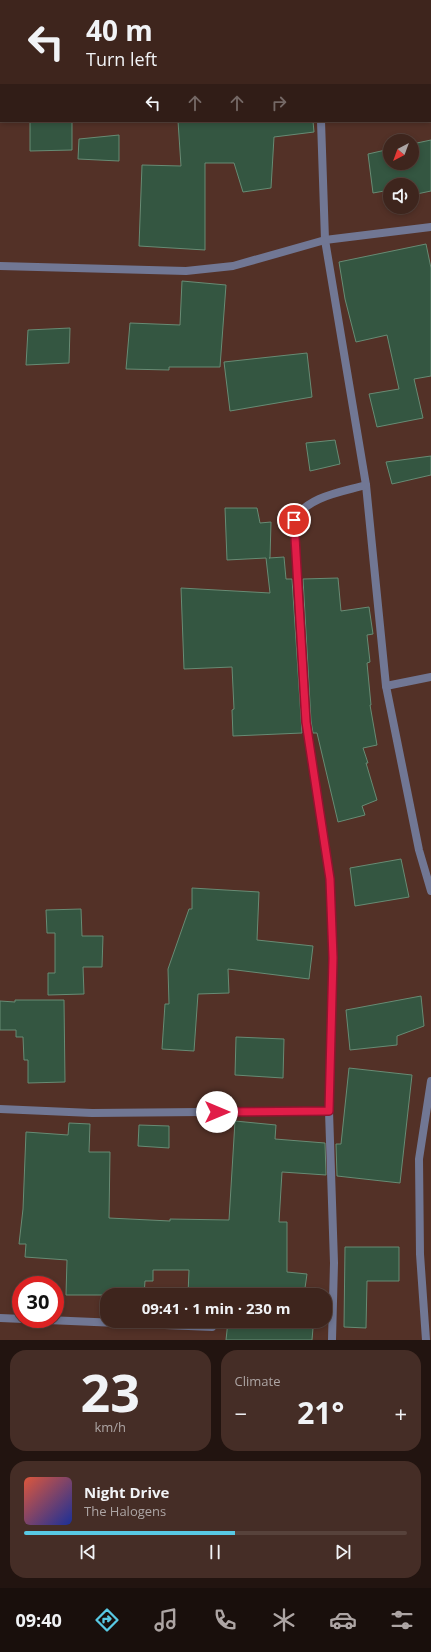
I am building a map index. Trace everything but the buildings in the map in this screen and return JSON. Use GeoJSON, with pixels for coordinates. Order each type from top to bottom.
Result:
{"type":"FeatureCollection","features":[{"type":"Feature","properties":{"kind":"street"},"geometry":{"type":"LineString","coordinates":[[321,122],[325,240],[366,485],[386,686],[419,850],[431,890]]}},
{"type":"Feature","properties":{"kind":"street"},"geometry":{"type":"LineString","coordinates":[[0,266],[186,271],[233,266],[325,240],[431,227]]}},
{"type":"Feature","properties":{"kind":"street"},"geometry":{"type":"LineString","coordinates":[[332,1340],[334,1263],[329,1111],[333,958],[330,879],[306,722],[294,520],[298,513],[306,506],[324,497],[366,485]]}},
{"type":"Feature","properties":{"kind":"street"},"geometry":{"type":"LineString","coordinates":[[386,686],[431,677]]}},
{"type":"Feature","properties":{"kind":"street"},"geometry":{"type":"LineString","coordinates":[[426,1340],[420,1254],[419,1159],[431,1081]]}},
{"type":"Feature","properties":{"kind":"street"},"geometry":{"type":"LineString","coordinates":[[0,1109],[92,1113],[329,1111]]}},
{"type":"Feature","properties":{"kind":"street"},"geometry":{"type":"LineString","coordinates":[[0,1318],[100,1322]]}},
{"type":"Feature","properties":{"kind":"route"},"geometry":{"type":"LineString","coordinates":[[217,1112],[329,1111],[333,958],[330,879],[306,722],[294,520]]}}]}
